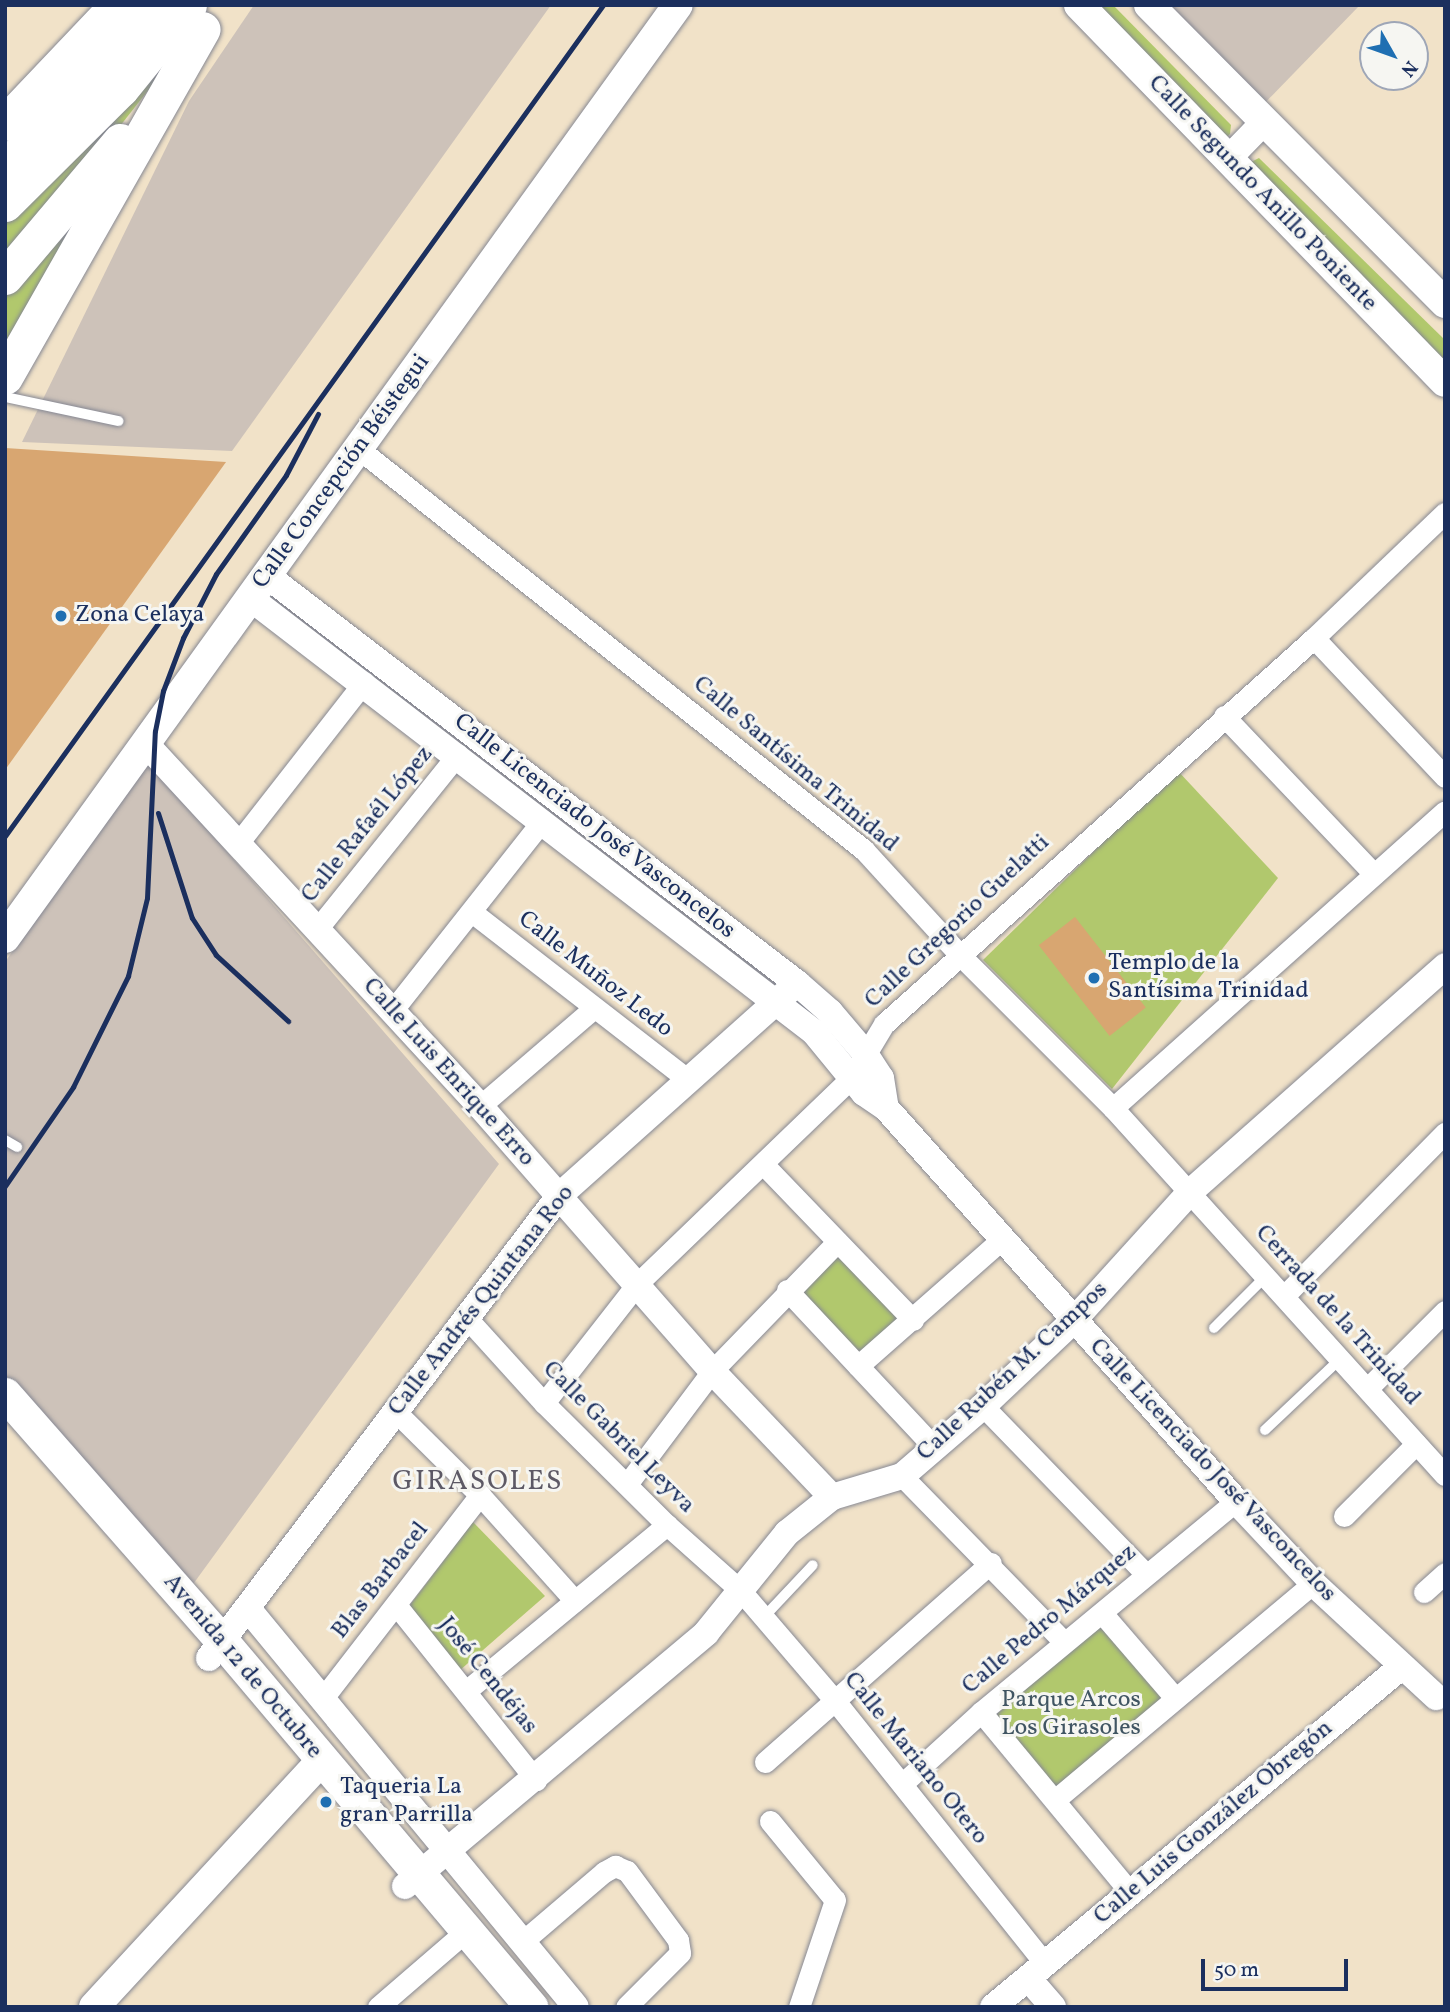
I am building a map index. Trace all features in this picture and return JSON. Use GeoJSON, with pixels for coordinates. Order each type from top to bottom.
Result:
{"type":"FeatureCollection","features":[{"type":"Feature","properties":{"kind":"highway"},"geometry":{"type":"LineString","coordinates":[[5,123],[117,5]]}},
{"type":"Feature","properties":{"kind":"highway"},"geometry":{"type":"LineString","coordinates":[[5,167],[101,71],[155,5]]}},
{"type":"Feature","properties":{"kind":"highway"},"geometry":{"type":"LineString","coordinates":[[5,204],[121,89],[204,13]]}},
{"type":"Feature","properties":{"kind":"highway"},"geometry":{"type":"LineString","coordinates":[[5,277],[114,150],[204,13]]}},
{"type":"Feature","properties":{"kind":"highway"},"geometry":{"type":"LineString","coordinates":[[5,377],[204,13]]}},
{"type":"Feature","properties":{"kind":"main road","name":"Calle Concepción Béistegui"},"geometry":{"type":"LineString","coordinates":[[5,938],[678,5]]}},
{"type":"Feature","properties":{"kind":"main road","name":"Calle Segundo Anillo Poniente"},"geometry":{"type":"LineString","coordinates":[[1079,5],[1445,382]]}},
{"type":"Feature","properties":{"kind":"main road","name":"Calle Segundo Anillo Poniente"},"geometry":{"type":"LineString","coordinates":[[1149,5],[1445,303]]}},
{"type":"Feature","properties":{"kind":"main road","name":"Avenida 12 de Octubre"},"geometry":{"type":"LineString","coordinates":[[5,1394],[216,1650],[460,1937],[509,2007]]}},
{"type":"Feature","properties":{"kind":"main road","name":"Avenida 12 de Octubre"},"geometry":{"type":"LineString","coordinates":[[5,1427],[216,1650]]}},
{"type":"Feature","properties":{"kind":"main road"},"geometry":{"type":"LineString","coordinates":[[94,2007],[315,1767]]}},
{"type":"Feature","properties":{"kind":"main road","name":"Avenida 12 de Octubre"},"geometry":{"type":"LineString","coordinates":[[460,1937],[531,2007]]}},
{"type":"Feature","properties":{"kind":"street"},"geometry":{"type":"LineString","coordinates":[[1228,159],[1265,121]]}},
{"type":"Feature","properties":{"kind":"street","name":"Calle Santísima Trinidad"},"geometry":{"type":"LineString","coordinates":[[359,449],[864,850],[958,953],[1113,1108],[1190,1192]]}},
{"type":"Feature","properties":{"kind":"street","name":"Calle Gregorio Guelatti"},"geometry":{"type":"LineString","coordinates":[[544,1403],[637,1284],[764,1165],[852,1077],[864,1052],[884,1024],[958,953],[1314,638],[1445,513]]}},
{"type":"Feature","properties":{"kind":"street","name":"Calle Licenciado José Vasconcelos"},"geometry":{"type":"LineString","coordinates":[[258,586],[364,682],[775,998],[814,1032],[864,1093],[886,1108],[1000,1241],[1236,1501],[1313,1583],[1400,1668],[1436,1698]]}},
{"type":"Feature","properties":{"kind":"street","name":"Calle Licenciado José Vasconcelos"},"geometry":{"type":"LineString","coordinates":[[258,586],[796,983],[830,1012],[864,1052],[881,1079],[886,1108]]}},
{"type":"Feature","properties":{"kind":"street"},"geometry":{"type":"LineString","coordinates":[[1314,638],[1445,777]]}},
{"type":"Feature","properties":{"kind":"street"},"geometry":{"type":"LineString","coordinates":[[239,842],[364,682]]}},
{"type":"Feature","properties":{"kind":"street"},"geometry":{"type":"LineString","coordinates":[[1224,716],[1374,874]]}},
{"type":"Feature","properties":{"kind":"street","name":"Calle Luis Enrique Erro"},"geometry":{"type":"LineString","coordinates":[[146,744],[480,1107],[712,1371],[832,1497]]}},
{"type":"Feature","properties":{"kind":"street","name":"Calle Rafaél López"},"geometry":{"type":"LineString","coordinates":[[318,928],[458,754]]}},
{"type":"Feature","properties":{"kind":"street"},"geometry":{"type":"LineString","coordinates":[[1113,1108],[1445,811]]}},
{"type":"Feature","properties":{"kind":"street"},"geometry":{"type":"LineString","coordinates":[[392,1011],[473,913],[543,820]]}},
{"type":"Feature","properties":{"kind":"street","name":"Calle Muñoz Ledo"},"geometry":{"type":"LineString","coordinates":[[473,913],[686,1078]]}},
{"type":"Feature","properties":{"kind":"street","name":"Calle Rubén M. Campos"},"geometry":{"type":"LineString","coordinates":[[412,1880],[536,1780],[706,1633],[788,1533],[832,1497],[902,1476],[936,1448],[1074,1320],[1190,1192],[1445,966]]}},
{"type":"Feature","properties":{"kind":"street","name":"Calle Andrés Quintana Roo"},"geometry":{"type":"LineString","coordinates":[[216,1650],[249,1610],[465,1316],[559,1196],[775,998],[796,983]]}},
{"type":"Feature","properties":{"kind":"street"},"geometry":{"type":"LineString","coordinates":[[480,1107],[594,1008]]}},
{"type":"Feature","properties":{"kind":"street"},"geometry":{"type":"LineString","coordinates":[[1285,1295],[1445,1133]]}},
{"type":"Feature","properties":{"kind":"street"},"geometry":{"type":"LineString","coordinates":[[764,1165],[913,1320]]}},
{"type":"Feature","properties":{"kind":"street","name":"Cerrada de la Trinidad"},"geometry":{"type":"LineString","coordinates":[[1190,1192],[1445,1475]]}},
{"type":"Feature","properties":{"kind":"street"},"geometry":{"type":"LineString","coordinates":[[858,1366],[1000,1241]]}},
{"type":"Feature","properties":{"kind":"street"},"geometry":{"type":"LineString","coordinates":[[628,1483],[712,1371],[787,1290],[837,1242]]}},
{"type":"Feature","properties":{"kind":"street"},"geometry":{"type":"LineString","coordinates":[[787,1290],[936,1448]]}},
{"type":"Feature","properties":{"kind":"street"},"geometry":{"type":"LineString","coordinates":[[1368,1388],[1445,1311]]}},
{"type":"Feature","properties":{"kind":"street","name":"Calle Gabriel Leyva"},"geometry":{"type":"LineString","coordinates":[[465,1316],[544,1403],[628,1483],[667,1525],[741,1591]]}},
{"type":"Feature","properties":{"kind":"street"},"geometry":{"type":"LineString","coordinates":[[983,1406],[1146,1574]]}},
{"type":"Feature","properties":{"kind":"street"},"geometry":{"type":"LineString","coordinates":[[395,1411],[480,1495],[575,1601]]}},
{"type":"Feature","properties":{"kind":"street"},"geometry":{"type":"LineString","coordinates":[[1344,1516],[1416,1444]]}},
{"type":"Feature","properties":{"kind":"street"},"geometry":{"type":"LineString","coordinates":[[902,1476],[991,1563],[1065,1642]]}},
{"type":"Feature","properties":{"kind":"street","name":"Blas Barbacel"},"geometry":{"type":"LineString","coordinates":[[323,1698],[397,1606],[480,1495]]}},
{"type":"Feature","properties":{"kind":"street","name":"Calle Pedro Márquez"},"geometry":{"type":"LineString","coordinates":[[902,1784],[981,1712],[1236,1501]]}},
{"type":"Feature","properties":{"kind":"street"},"geometry":{"type":"LineString","coordinates":[[466,1691],[667,1525]]}},
{"type":"Feature","properties":{"kind":"street"},"geometry":{"type":"LineString","coordinates":[[765,1762],[991,1563]]}},
{"type":"Feature","properties":{"kind":"street"},"geometry":{"type":"LineString","coordinates":[[1424,1592],[1445,1573]]}},
{"type":"Feature","properties":{"kind":"street"},"geometry":{"type":"LineString","coordinates":[[1056,1799],[1313,1583]]}},
{"type":"Feature","properties":{"kind":"street","name":"Calle Mariano Otero"},"geometry":{"type":"LineString","coordinates":[[741,1591],[902,1784],[1036,1971]]}},
{"type":"Feature","properties":{"kind":"street","name":"José Cendéjas"},"geometry":{"type":"LineString","coordinates":[[397,1606],[536,1780]]}},
{"type":"Feature","properties":{"kind":"street"},"geometry":{"type":"LineString","coordinates":[[249,1610],[446,1853],[576,2007]]}},
{"type":"Feature","properties":{"kind":"street"},"geometry":{"type":"LineString","coordinates":[[1102,1613],[1175,1698]]}},
{"type":"Feature","properties":{"kind":"street","name":"Calle Luis González Obregón"},"geometry":{"type":"LineString","coordinates":[[1006,2003],[1036,1971],[1400,1668]]}},
{"type":"Feature","properties":{"kind":"street"},"geometry":{"type":"LineString","coordinates":[[981,1712],[1056,1799],[1131,1893]]}},
{"type":"Feature","properties":{"kind":"street"},"geometry":{"type":"LineString","coordinates":[[770,1821],[835,1900],[799,2007]]}},
{"type":"Feature","properties":{"kind":"street"},"geometry":{"type":"LineString","coordinates":[[522,1942],[604,1872],[615,1866],[627,1871],[678,1940],[680,1953],[626,2007]]}},
{"type":"Feature","properties":{"kind":"street"},"geometry":{"type":"LineString","coordinates":[[378,2007],[460,1937]]}},
{"type":"Feature","properties":{"kind":"street"},"geometry":{"type":"LineString","coordinates":[[1036,1971],[1053,2007]]}},
{"type":"Feature","properties":{"kind":"lane"},"geometry":{"type":"LineString","coordinates":[[5,397],[118,421]]}},
{"type":"Feature","properties":{"kind":"lane"},"geometry":{"type":"LineString","coordinates":[[5,1140],[17,1147]]}},
{"type":"Feature","properties":{"kind":"lane"},"geometry":{"type":"LineString","coordinates":[[1214,1328],[1266,1275]]}},
{"type":"Feature","properties":{"kind":"lane"},"geometry":{"type":"LineString","coordinates":[[1265,1430],[1340,1359]]}},
{"type":"Feature","properties":{"kind":"lane"},"geometry":{"type":"LineString","coordinates":[[764,1617],[813,1565]]}},
{"type":"Feature","properties":{"kind":"shaded area"},"geometry":{"type":"Polygon","coordinates":[[[254,5],[551,5],[232,451],[22,442],[189,101],[254,5]]]}},
{"type":"Feature","properties":{"kind":"shaded area"},"geometry":{"type":"Polygon","coordinates":[[[1156,5],[1360,5],[1258,110],[1156,5]]]}},
{"type":"Feature","properties":{"kind":"shaded area"},"geometry":{"type":"Polygon","coordinates":[[[148,761],[499,1164],[191,1587],[5,1376],[5,962],[148,761]]]}},
{"type":"Feature","properties":{"kind":"green space"},"geometry":{"type":"Polygon","coordinates":[[[205,5],[157,79],[76,182],[5,257],[5,222],[205,5]]]}},
{"type":"Feature","properties":{"kind":"green space"},"geometry":{"type":"Polygon","coordinates":[[[1083,5],[1113,5],[1231,125],[1230,134],[1223,141],[1083,5]]]}},
{"type":"Feature","properties":{"kind":"green space"},"geometry":{"type":"Polygon","coordinates":[[[1259,158],[1445,340],[1445,372],[1251,162],[1259,158]]]}},
{"type":"Feature","properties":{"kind":"green space"},"geometry":{"type":"Polygon","coordinates":[[[100,186],[5,345],[5,295],[100,186]]]}},
{"type":"Feature","properties":{"kind":"green space"},"geometry":{"type":"Polygon","coordinates":[[[1177,770],[1278,878],[1112,1089],[983,960],[1177,770]]]}},
{"type":"Feature","properties":{"kind":"green space"},"geometry":{"type":"Polygon","coordinates":[[[833,1250],[906,1322],[858,1358],[793,1288],[833,1250]]]}},
{"type":"Feature","properties":{"kind":"green space"},"geometry":{"type":"Polygon","coordinates":[[[473,1522],[545,1596],[459,1671],[407,1609],[473,1522]]]}},
{"type":"Feature","properties":{"kind":"green space","name":"Parque Arcos Los Girasoles"},"geometry":{"type":"Polygon","coordinates":[[[1103,1622],[1170,1699],[1060,1795],[993,1718],[1103,1622]]]}},
{"type":"Feature","properties":{"kind":"building","name":"Zona Celaya"},"geometry":{"type":"Polygon","coordinates":[[[5,448],[226,462],[5,770],[5,448]]]}},
{"type":"Feature","properties":{"kind":"building","name":"Templo de la Santísima Trinidad"},"geometry":{"type":"Polygon","coordinates":[[[1075,917],[1146,1008],[1110,1036],[1039,945],[1075,917]]]}},
{"type":"Feature","properties":{"kind":"railway"},"geometry":{"type":"LineString","coordinates":[[5,836],[603,5]]}},
{"type":"Feature","properties":{"kind":"railway"},"geometry":{"type":"LineString","coordinates":[[5,1186],[73,1087],[128,976],[147,898],[155,731],[163,691],[183,638],[216,574],[286,475],[318,414]]}},
{"type":"Feature","properties":{"kind":"railway"},"geometry":{"type":"LineString","coordinates":[[158,813],[192,918],[216,955],[288,1021]]}},
{"type":"Feature","properties":{"kind":"place","name":"Zona Celaya"},"geometry":{"type":"Point","coordinates":[61,616]}},
{"type":"Feature","properties":{"kind":"place","name":"Templo de la Santísima Trinidad"},"geometry":{"type":"Point","coordinates":[1094,978]}},
{"type":"Feature","properties":{"kind":"place","name":"Taqueria La gran Parrilla"},"geometry":{"type":"Point","coordinates":[326,1802]}},
{"type":"Feature","properties":{"kind":"district","name":"GIRASOLES"},"geometry":{"type":"Point","coordinates":[478,1482]}}]}
